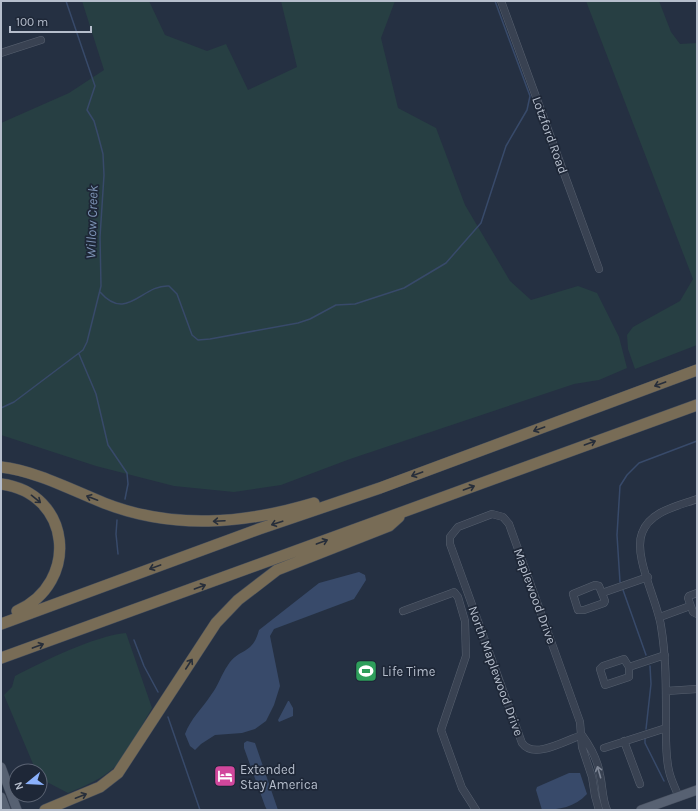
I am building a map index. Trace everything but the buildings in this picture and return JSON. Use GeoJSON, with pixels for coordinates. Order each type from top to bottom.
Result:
{"type":"FeatureCollection","features":[{"type":"Feature","properties":{"kind":"highway"},"geometry":{"type":"LineString","coordinates":[[1,624],[259,529],[380,488],[697,370]]}},
{"type":"Feature","properties":{"kind":"highway"},"geometry":{"type":"LineString","coordinates":[[1,658],[697,405]]}},
{"type":"Feature","properties":{"kind":"highway"},"geometry":{"type":"LineString","coordinates":[[1,467],[29,474],[122,509],[143,515],[186,521],[227,521],[255,517],[298,507],[359,488],[380,488]]}},
{"type":"Feature","properties":{"kind":"highway"},"geometry":{"type":"LineString","coordinates":[[1,484],[13,486],[27,492],[42,504],[56,525],[60,548],[58,566],[45,592],[31,605],[1,618]]}},
{"type":"Feature","properties":{"kind":"highway"},"geometry":{"type":"LineString","coordinates":[[45,810],[90,793],[109,781],[118,773],[216,623],[251,589],[277,570],[389,526],[406,512]]}},
{"type":"Feature","properties":{"kind":"main road"},"geometry":{"type":"LineString","coordinates":[[1,767],[17,810]]}},
{"type":"Feature","properties":{"kind":"main road"},"geometry":{"type":"LineString","coordinates":[[641,810],[697,790]]}},
{"type":"Feature","properties":{"kind":"main road"},"geometry":{"type":"LineString","coordinates":[[1,797],[6,810]]}},
{"type":"Feature","properties":{"kind":"street","name":"Lotzford Road"},"geometry":{"type":"LineString","coordinates":[[501,1],[599,270]]}},
{"type":"Feature","properties":{"kind":"street"},"geometry":{"type":"LineString","coordinates":[[1,53],[41,40]]}},
{"type":"Feature","properties":{"kind":"street"},"geometry":{"type":"LineString","coordinates":[[679,796],[669,770],[666,728],[665,655],[660,617],[639,548],[641,537],[646,525],[659,514],[697,499]]}},
{"type":"Feature","properties":{"kind":"street","name":"Maplewood Drive"},"geometry":{"type":"LineString","coordinates":[[450,536],[458,527],[492,514],[499,515],[506,520],[580,722],[582,747],[592,777],[594,796],[599,810]]}},
{"type":"Feature","properties":{"kind":"street","name":"North Maplewood Drive"},"geometry":{"type":"LineString","coordinates":[[450,536],[450,544],[522,743],[529,750],[539,751],[582,735]]}},
{"type":"Feature","properties":{"kind":"street"},"geometry":{"type":"LineString","coordinates":[[602,593],[648,577]]}},
{"type":"Feature","properties":{"kind":"street"},"geometry":{"type":"LineString","coordinates":[[595,585],[599,586],[602,593],[605,600],[604,603],[580,611],[577,608],[573,597],[574,593],[595,585]]}},
{"type":"Feature","properties":{"kind":"street"},"geometry":{"type":"LineString","coordinates":[[403,611],[454,592],[458,597],[466,627],[466,656],[441,730],[462,788],[476,810]]}},
{"type":"Feature","properties":{"kind":"street"},"geometry":{"type":"LineString","coordinates":[[697,593],[688,597],[693,612],[697,614]]}},
{"type":"Feature","properties":{"kind":"street"},"geometry":{"type":"LineString","coordinates":[[660,617],[690,606]]}},
{"type":"Feature","properties":{"kind":"street"},"geometry":{"type":"LineString","coordinates":[[629,668],[665,655]]}},
{"type":"Feature","properties":{"kind":"street"},"geometry":{"type":"LineString","coordinates":[[624,659],[629,668],[630,675],[628,678],[607,685],[604,684],[599,671],[601,667],[624,659]]}},
{"type":"Feature","properties":{"kind":"street"},"geometry":{"type":"LineString","coordinates":[[666,690],[697,689]]}},
{"type":"Feature","properties":{"kind":"street"},"geometry":{"type":"LineString","coordinates":[[604,748],[666,728]]}},
{"type":"Feature","properties":{"kind":"street","name":"Maplewood Drive"},"geometry":{"type":"LineString","coordinates":[[582,735],[589,744],[600,775],[602,794],[607,810]]}},
{"type":"Feature","properties":{"kind":"street"},"geometry":{"type":"LineString","coordinates":[[624,741],[640,784]]}},
{"type":"Feature","properties":{"kind":"green space"},"geometry":{"type":"Polygon","coordinates":[[[82,1],[149,1],[165,35],[207,51],[226,44],[248,90],[297,67],[281,1],[395,1],[381,38],[398,108],[436,128],[465,205],[510,281],[531,300],[578,286],[597,293],[619,337],[627,368],[599,380],[574,384],[350,459],[281,485],[234,492],[174,486],[96,466],[1,435],[1,123],[69,93],[104,70],[82,1]]]}},
{"type":"Feature","properties":{"kind":"green space"},"geometry":{"type":"Polygon","coordinates":[[[586,1],[659,1],[671,32],[680,44],[697,43],[697,345],[635,369],[628,349],[627,335],[633,327],[680,301],[693,279],[586,1]]]}},
{"type":"Feature","properties":{"kind":"green space"},"geometry":{"type":"Polygon","coordinates":[[[126,633],[152,708],[130,747],[116,766],[111,771],[87,785],[68,793],[48,783],[48,763],[33,763],[4,695],[12,687],[15,676],[84,644],[113,635],[126,633]]]}},
{"type":"Feature","properties":{"kind":"water"},"geometry":{"type":"Polygon","coordinates":[[[359,572],[365,575],[366,580],[354,599],[274,629],[270,636],[280,686],[274,705],[266,721],[255,729],[242,733],[215,735],[195,750],[190,746],[185,734],[190,723],[213,692],[232,659],[253,644],[259,630],[319,583],[359,572]]]}},
{"type":"Feature","properties":{"kind":"water"},"geometry":{"type":"Polygon","coordinates":[[[288,701],[293,708],[293,716],[279,722],[278,720],[288,701]]]}},
{"type":"Feature","properties":{"kind":"water"},"geometry":{"type":"Polygon","coordinates":[[[247,741],[255,743],[278,810],[267,810],[265,806],[244,748],[244,743],[247,741]]]}},
{"type":"Feature","properties":{"kind":"water"},"geometry":{"type":"Polygon","coordinates":[[[569,773],[580,773],[587,794],[572,805],[542,810],[536,790],[537,787],[569,773]]]}},
{"type":"Feature","properties":{"kind":"waterway","name":"Willow Creek"},"geometry":{"type":"LineString","coordinates":[[1,408],[14,402],[83,350],[87,342],[101,286],[100,237],[104,175],[103,154],[94,121],[87,110],[95,86],[66,1]]}},
{"type":"Feature","properties":{"kind":"waterway"},"geometry":{"type":"LineString","coordinates":[[100,292],[110,301],[118,304],[127,303],[159,287],[169,286],[177,294],[192,335],[198,340],[210,339],[298,323],[310,319],[336,305],[355,304],[404,288],[446,263],[481,223],[506,146],[527,110],[530,96],[495,1]]}},
{"type":"Feature","properties":{"kind":"waterway"},"geometry":{"type":"LineString","coordinates":[[79,354],[96,394],[108,445],[127,473],[128,484],[125,499]]}},
{"type":"Feature","properties":{"kind":"waterway"},"geometry":{"type":"LineString","coordinates":[[620,582],[617,535],[620,486],[627,475],[639,463],[697,441]]}},
{"type":"Feature","properties":{"kind":"waterway"},"geometry":{"type":"LineString","coordinates":[[117,520],[116,534],[118,554]]}},
{"type":"Feature","properties":{"kind":"waterway"},"geometry":{"type":"LineString","coordinates":[[623,590],[646,655]]}},
{"type":"Feature","properties":{"kind":"waterway"},"geometry":{"type":"LineString","coordinates":[[134,640],[144,666],[158,692]]}},
{"type":"Feature","properties":{"kind":"waterway"},"geometry":{"type":"LineString","coordinates":[[646,729],[651,684],[650,666]]}},
{"type":"Feature","properties":{"kind":"waterway"},"geometry":{"type":"LineString","coordinates":[[168,717],[200,810]]}},
{"type":"Feature","properties":{"kind":"waterway"},"geometry":{"type":"LineString","coordinates":[[645,739],[645,743],[664,781]]}},
{"type":"Feature","properties":{"kind":"place","name":"Life Time"},"geometry":{"type":"Point","coordinates":[366,671]}},
{"type":"Feature","properties":{"kind":"place","name":"Extended Stay America"},"geometry":{"type":"Point","coordinates":[225,776]}}]}
